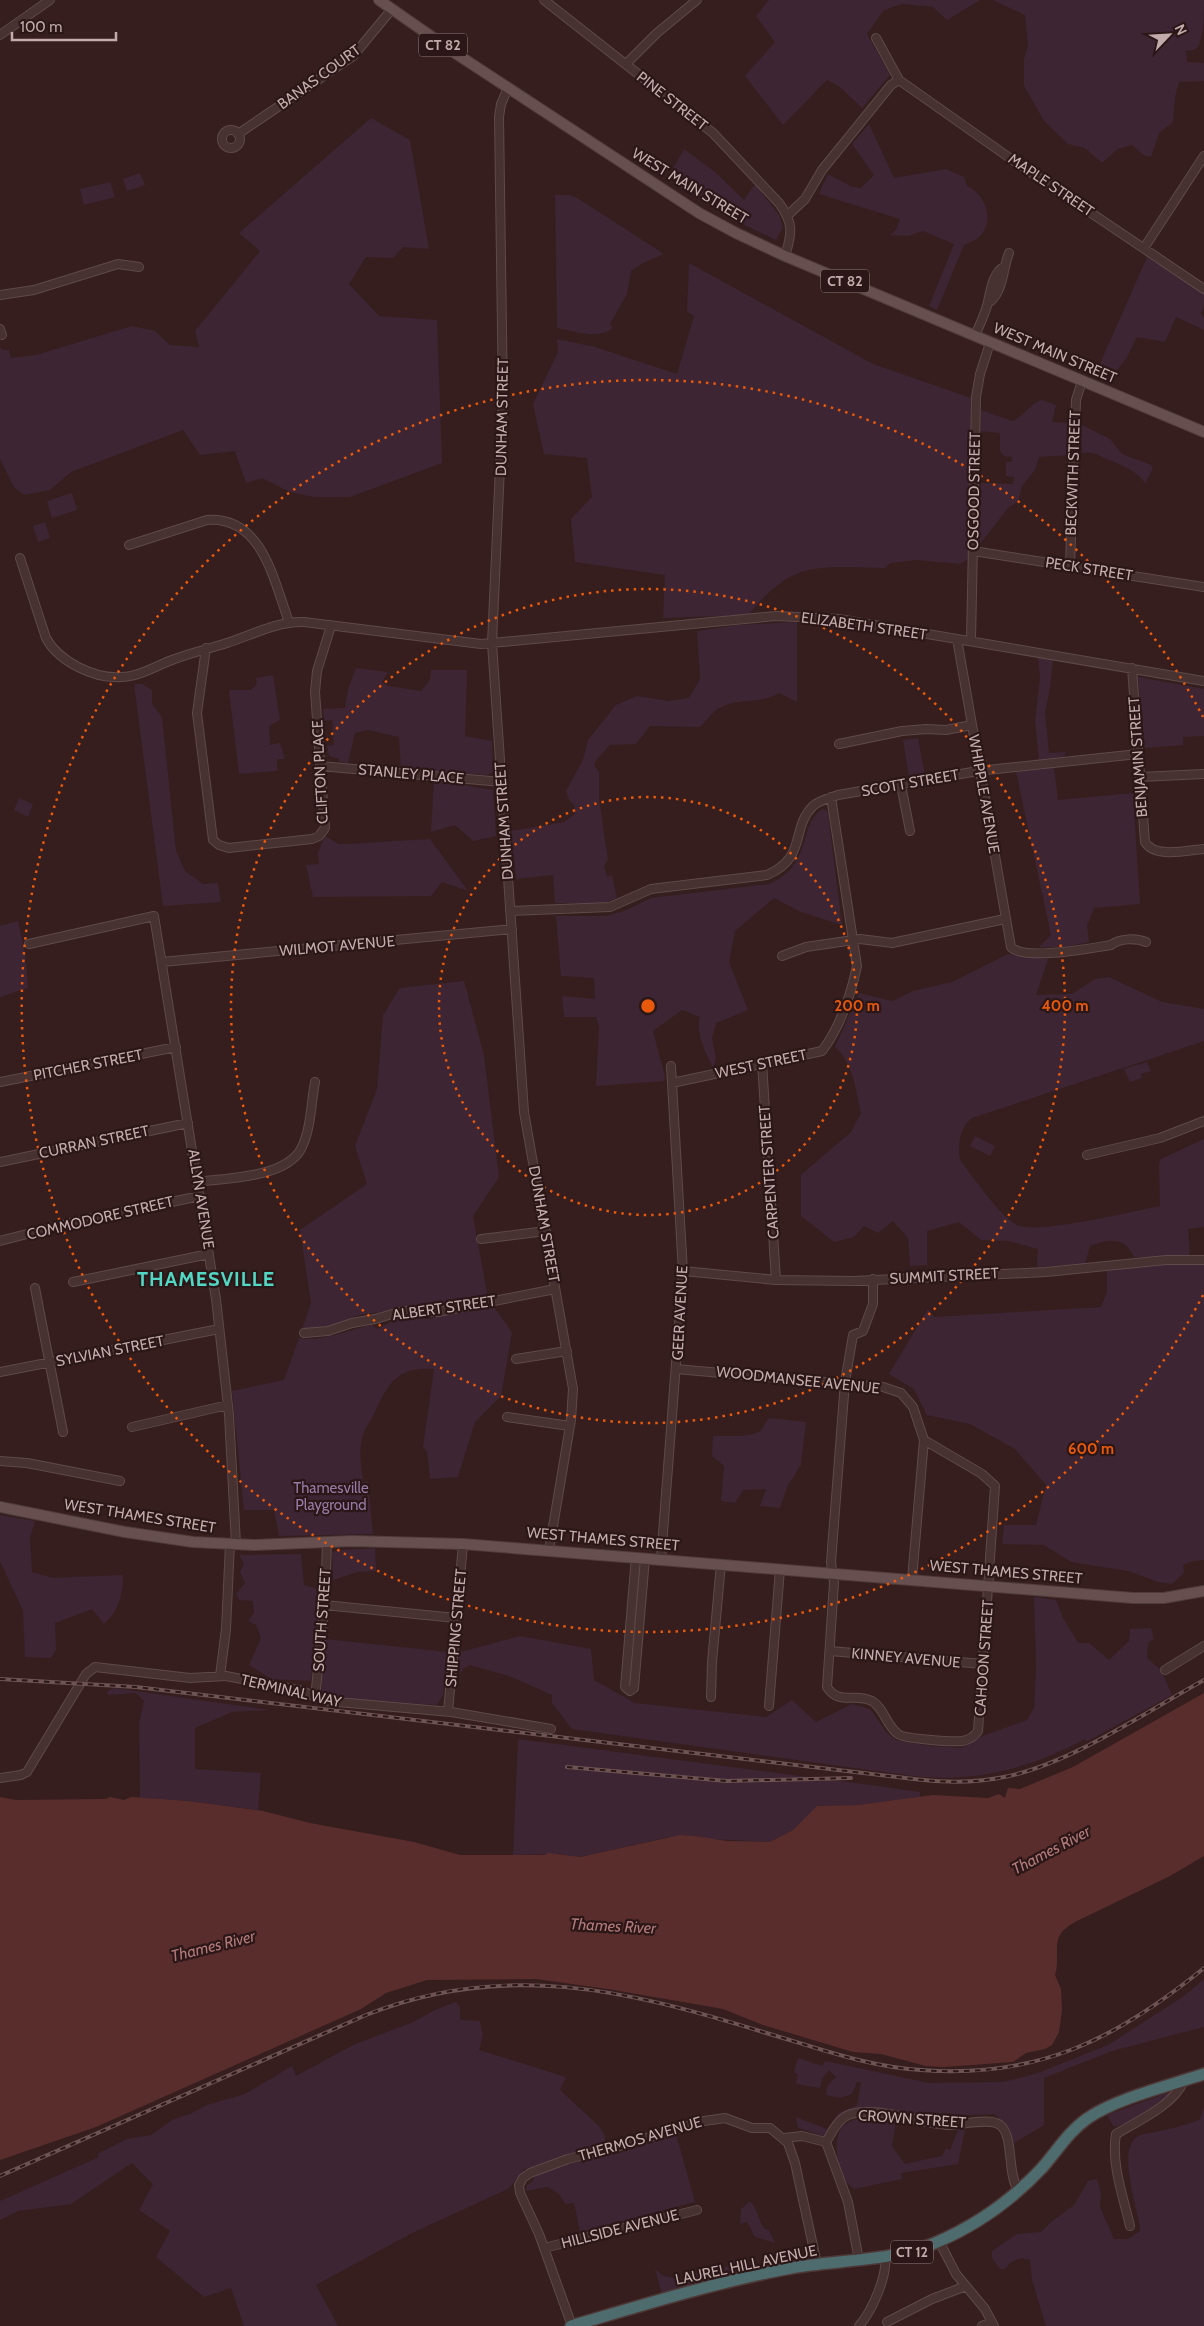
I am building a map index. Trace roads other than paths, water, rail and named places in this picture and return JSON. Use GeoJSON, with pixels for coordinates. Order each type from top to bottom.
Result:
{"type":"FeatureCollection","features":[{"type":"Feature","properties":{"kind":"highway","name":"LAUREL HILL AVENUE"},"geometry":{"type":"LineString","coordinates":[[576,2325],[677,2294],[776,2271],[917,2250],[939,2241],[974,2222],[1018,2190],[1042,2168],[1069,2134],[1089,2117],[1116,2104],[1204,2074]]}},
{"type":"Feature","properties":{"kind":"main road","name":"WEST MAIN STREET"},"geometry":{"type":"LineString","coordinates":[[379,0],[508,88],[699,213],[785,256],[1204,432]]}},
{"type":"Feature","properties":{"kind":"main road","name":"WEST THAMES STREET"},"geometry":{"type":"LineString","coordinates":[[0,1507],[149,1536],[233,1544],[327,1542],[463,1544],[1133,1598],[1164,1598],[1204,1591]]}},
{"type":"Feature","properties":{"kind":"street"},"geometry":{"type":"LineString","coordinates":[[0,35],[50,0]]}},
{"type":"Feature","properties":{"kind":"street","name":"PINE STREET"},"geometry":{"type":"LineString","coordinates":[[544,0],[713,133],[788,214]]}},
{"type":"Feature","properties":{"kind":"street"},"geometry":{"type":"LineString","coordinates":[[626,64],[657,33],[697,0]]}},
{"type":"Feature","properties":{"kind":"street","name":"BANAS COURT"},"geometry":{"type":"LineString","coordinates":[[238,134],[353,56],[392,10]]}},
{"type":"Feature","properties":{"kind":"street","name":"MAPLE STREET"},"geometry":{"type":"LineString","coordinates":[[876,38],[899,80],[1014,161],[1204,289]]}},
{"type":"Feature","properties":{"kind":"street"},"geometry":{"type":"LineString","coordinates":[[785,256],[790,238],[788,214],[805,199],[822,170],[844,140],[891,85],[899,80]]}},
{"type":"Feature","properties":{"kind":"street","name":"DUNHAM STREET"},"geometry":{"type":"LineString","coordinates":[[508,88],[501,104],[500,117],[503,401],[492,643],[524,1112],[573,1389],[570,1426],[549,1550]]}},
{"type":"Feature","properties":{"kind":"street"},"geometry":{"type":"LineString","coordinates":[[1144,248],[1204,156]]}},
{"type":"Feature","properties":{"kind":"street"},"geometry":{"type":"LineString","coordinates":[[975,336],[988,303],[993,300],[996,286],[1004,272],[1009,253]]}},
{"type":"Feature","properties":{"kind":"street"},"geometry":{"type":"LineString","coordinates":[[0,295],[31,291],[118,264],[138,266]]}},
{"type":"Feature","properties":{"kind":"street","name":"OSGOOD STREET"},"geometry":{"type":"LineString","coordinates":[[971,641],[976,397],[980,374],[990,343]]}},
{"type":"Feature","properties":{"kind":"street","name":"BECKWITH STREET"},"geometry":{"type":"LineString","coordinates":[[1070,565],[1076,404],[1082,381]]}},
{"type":"Feature","properties":{"kind":"street"},"geometry":{"type":"LineString","coordinates":[[20,558],[46,638],[57,654],[85,670],[110,676],[124,677],[206,648],[289,622],[260,546],[251,535],[238,526],[219,520],[207,520],[129,545]]}},
{"type":"Feature","properties":{"kind":"street","name":"PECK STREET"},"geometry":{"type":"LineString","coordinates":[[974,551],[1204,586]]}},
{"type":"Feature","properties":{"kind":"street","name":"ELIZABETH STREET"},"geometry":{"type":"LineString","coordinates":[[289,622],[476,644],[783,616],[839,619],[1204,681]]}},
{"type":"Feature","properties":{"kind":"street","name":"CLIFTON PLACE"},"geometry":{"type":"LineString","coordinates":[[206,648],[197,713],[212,836],[217,844],[229,848],[319,836],[324,830],[325,824],[315,704],[316,677],[331,626]]}},
{"type":"Feature","properties":{"kind":"street","name":"WHIPPLE AVENUE"},"geometry":{"type":"LineString","coordinates":[[956,639],[1005,919],[1012,949],[1019,952],[1055,953],[1111,945],[1118,941],[1136,940],[1146,942]]}},
{"type":"Feature","properties":{"kind":"street","name":"BENJAMIN STREET"},"geometry":{"type":"LineString","coordinates":[[1132,668],[1147,844],[1151,848],[1161,851],[1204,849]]}},
{"type":"Feature","properties":{"kind":"street"},"geometry":{"type":"LineString","coordinates":[[840,744],[902,731],[946,730],[972,725]]}},
{"type":"Feature","properties":{"kind":"street","name":"SCOTT STREET"},"geometry":{"type":"LineString","coordinates":[[831,797],[980,771],[1138,754]]}},
{"type":"Feature","properties":{"kind":"street","name":"STANLEY PLACE"},"geometry":{"type":"LineString","coordinates":[[320,766],[502,782]]}},
{"type":"Feature","properties":{"kind":"street"},"geometry":{"type":"LineString","coordinates":[[1140,777],[1204,774]]}},
{"type":"Feature","properties":{"kind":"street"},"geometry":{"type":"LineString","coordinates":[[901,785],[910,831]]}},
{"type":"Feature","properties":{"kind":"street"},"geometry":{"type":"LineString","coordinates":[[510,911],[610,907],[619,905],[651,889],[767,875],[780,869],[789,861],[795,851],[803,825],[813,807],[831,797],[853,940]]}},
{"type":"Feature","properties":{"kind":"street","name":"ALLYN AVENUE"},"geometry":{"type":"LineString","coordinates":[[29,944],[154,916],[210,1254],[228,1405],[233,1544],[226,1639],[220,1676]]}},
{"type":"Feature","properties":{"kind":"street"},"geometry":{"type":"LineString","coordinates":[[782,956],[801,949],[853,940],[863,939],[889,943],[1005,919]]}},
{"type":"Feature","properties":{"kind":"street","name":"WILMOT AVENUE"},"geometry":{"type":"LineString","coordinates":[[162,962],[512,930]]}},
{"type":"Feature","properties":{"kind":"street","name":"WEST STREET"},"geometry":{"type":"LineString","coordinates":[[672,1083],[822,1051],[826,1047],[852,988],[856,966],[853,940]]}},
{"type":"Feature","properties":{"kind":"street","name":"PITCHER STREET"},"geometry":{"type":"LineString","coordinates":[[0,1082],[176,1047]]}},
{"type":"Feature","properties":{"kind":"street","name":"CARPENTER STREET"},"geometry":{"type":"LineString","coordinates":[[762,1063],[776,1280]]}},
{"type":"Feature","properties":{"kind":"street","name":"GEER AVENUE"},"geometry":{"type":"LineString","coordinates":[[661,1559],[683,1271],[671,1066]]}},
{"type":"Feature","properties":{"kind":"street"},"geometry":{"type":"LineString","coordinates":[[198,1182],[267,1172],[293,1158],[300,1151],[306,1137],[315,1082]]}},
{"type":"Feature","properties":{"kind":"street"},"geometry":{"type":"LineString","coordinates":[[1087,1155],[1164,1137],[1204,1121]]}},
{"type":"Feature","properties":{"kind":"street","name":"CURRAN STREET"},"geometry":{"type":"LineString","coordinates":[[0,1162],[188,1123]]}},
{"type":"Feature","properties":{"kind":"street","name":"COMMODORE STREET"},"geometry":{"type":"LineString","coordinates":[[0,1241],[70,1223],[200,1196]]}},
{"type":"Feature","properties":{"kind":"street"},"geometry":{"type":"LineString","coordinates":[[481,1239],[546,1231]]}},
{"type":"Feature","properties":{"kind":"street"},"geometry":{"type":"LineString","coordinates":[[74,1282],[210,1254]]}},
{"type":"Feature","properties":{"kind":"street","name":"SUMMIT STREET"},"geometry":{"type":"LineString","coordinates":[[683,1271],[776,1280],[873,1280],[1046,1272],[1166,1260],[1204,1260]]}},
{"type":"Feature","properties":{"kind":"street"},"geometry":{"type":"LineString","coordinates":[[830,1651],[834,1583],[831,1562],[845,1382],[853,1335],[863,1331],[873,1304],[873,1280]]}},
{"type":"Feature","properties":{"kind":"street"},"geometry":{"type":"LineString","coordinates":[[35,1288],[63,1432]]}},
{"type":"Feature","properties":{"kind":"street","name":"ALBERT STREET"},"geometry":{"type":"LineString","coordinates":[[304,1333],[328,1332],[352,1323],[403,1311],[438,1312],[555,1289]]}},
{"type":"Feature","properties":{"kind":"street","name":"SYLVIAN STREET"},"geometry":{"type":"LineString","coordinates":[[0,1372],[219,1329]]}},
{"type":"Feature","properties":{"kind":"street"},"geometry":{"type":"LineString","coordinates":[[516,1359],[567,1351]]}},
{"type":"Feature","properties":{"kind":"street","name":"WOODMANSEE AVENUE"},"geometry":{"type":"LineString","coordinates":[[676,1369],[845,1382],[901,1393],[913,1407],[924,1440]]}},
{"type":"Feature","properties":{"kind":"street"},"geometry":{"type":"LineString","coordinates":[[132,1427],[228,1405]]}},
{"type":"Feature","properties":{"kind":"street"},"geometry":{"type":"LineString","coordinates":[[507,1417],[570,1426]]}},
{"type":"Feature","properties":{"kind":"street"},"geometry":{"type":"LineString","coordinates":[[912,1579],[924,1440]]}},
{"type":"Feature","properties":{"kind":"street","name":"CAHOON STREET"},"geometry":{"type":"LineString","coordinates":[[830,1651],[826,1680],[827,1687],[831,1693],[838,1698],[864,1698],[875,1703],[889,1726],[900,1736],[961,1741],[974,1737],[978,1732],[995,1486],[982,1474],[924,1440]]}},
{"type":"Feature","properties":{"kind":"street"},"geometry":{"type":"LineString","coordinates":[[0,1461],[27,1463],[120,1481]]}},
{"type":"Feature","properties":{"kind":"street","name":"SOUTH STREET"},"geometry":{"type":"LineString","coordinates":[[315,1698],[324,1605],[327,1542]]}},
{"type":"Feature","properties":{"kind":"street","name":"SHIPPING STREET"},"geometry":{"type":"LineString","coordinates":[[448,1712],[463,1544]]}},
{"type":"Feature","properties":{"kind":"street"},"geometry":{"type":"LineString","coordinates":[[628,1691],[634,1688],[640,1558]]}},
{"type":"Feature","properties":{"kind":"street"},"geometry":{"type":"LineString","coordinates":[[711,1697],[712,1662],[721,1564]]}},
{"type":"Feature","properties":{"kind":"street"},"geometry":{"type":"LineString","coordinates":[[769,1706],[780,1569]]}},
{"type":"Feature","properties":{"kind":"street"},"geometry":{"type":"LineString","coordinates":[[324,1605],[456,1618]]}},
{"type":"Feature","properties":{"kind":"street"},"geometry":{"type":"LineString","coordinates":[[1165,1670],[1204,1646]]}},
{"type":"Feature","properties":{"kind":"street","name":"KINNEY AVENUE"},"geometry":{"type":"LineString","coordinates":[[830,1651],[983,1664]]}},
{"type":"Feature","properties":{"kind":"street","name":"TERMINAL WAY"},"geometry":{"type":"LineString","coordinates":[[0,1778],[21,1775],[27,1772],[83,1678],[92,1668],[190,1678],[220,1676],[299,1690],[315,1698],[344,1703],[448,1712],[552,1729]]}},
{"type":"Feature","properties":{"kind":"street"},"geometry":{"type":"LineString","coordinates":[[1130,2226],[1118,2174],[1116,2134],[1149,2115],[1179,2091],[1183,2082]]}},
{"type":"Feature","properties":{"kind":"street","name":"CROWN STREET"},"geometry":{"type":"LineString","coordinates":[[826,2142],[840,2121],[854,2114],[884,2114],[939,2124],[994,2122],[1002,2126],[1005,2132],[1013,2179],[1018,2190]]}},
{"type":"Feature","properties":{"kind":"street","name":"THERMOS AVENUE"},"geometry":{"type":"LineString","coordinates":[[576,2325],[520,2190],[522,2180],[530,2172],[568,2159],[715,2119],[728,2119],[755,2128],[770,2128],[784,2138]]}},
{"type":"Feature","properties":{"kind":"street"},"geometry":{"type":"LineString","coordinates":[[817,2264],[792,2149],[784,2138],[802,2136],[826,2142],[848,2202],[859,2260]]}},
{"type":"Feature","properties":{"kind":"street","name":"HILLSIDE AVENUE"},"geometry":{"type":"LineString","coordinates":[[544,2248],[697,2210]]}},
{"type":"Feature","properties":{"kind":"street"},"geometry":{"type":"LineString","coordinates":[[939,2241],[956,2274],[985,2309],[993,2324],[982,2326]]}},
{"type":"Feature","properties":{"kind":"street"},"geometry":{"type":"LineString","coordinates":[[859,2326],[872,2308],[885,2267],[886,2256]]}},
{"type":"Feature","properties":{"kind":"street"},"geometry":{"type":"LineString","coordinates":[[887,2322],[966,2286]]}},
{"type":"Feature","properties":{"kind":"water","name":"Thames River"},"geometry":{"type":"Polygon","coordinates":[[[1204,1693],[1204,1856],[1170,1876],[1075,1922],[1061,1933],[1057,1945],[1055,1975],[1061,1989],[1062,2010],[1059,2032],[1052,2045],[1045,2049],[1026,2053],[1013,2062],[944,2067],[926,2066],[881,2054],[853,2052],[763,2025],[723,2009],[608,1989],[536,1979],[427,1980],[386,1993],[361,2009],[96,2127],[0,2160],[0,1797],[16,1800],[106,1799],[110,1797],[124,1800],[131,1797],[188,1801],[263,1811],[310,1823],[414,1842],[460,1855],[545,1855],[548,1853],[580,1857],[680,1835],[727,1841],[770,1842],[793,1830],[817,1806],[858,1805],[933,1795],[988,1798],[999,1794],[1005,1798],[1008,1788],[1020,1789],[1073,1767],[1204,1693]]]}},
{"type":"Feature","properties":{"kind":"railway"},"geometry":{"type":"LineString","coordinates":[[0,1679],[136,1687],[950,1782],[985,1780],[1009,1776],[1058,1760],[1109,1735],[1204,1680]]}},
{"type":"Feature","properties":{"kind":"railway"},"geometry":{"type":"LineString","coordinates":[[567,1767],[727,1781],[851,1778]]}},
{"type":"Feature","properties":{"kind":"railway"},"geometry":{"type":"LineString","coordinates":[[0,2176],[366,2015],[417,1998],[467,1989],[516,1985],[565,1987],[614,1994],[713,2017],[861,2061],[921,2070],[963,2071],[1002,2068],[1039,2060],[1073,2049],[1107,2034],[1139,2015],[1172,1993],[1204,1968]]}},
{"type":"Feature","properties":{"kind":"district","name":"THAMESVILLE"},"geometry":{"type":"Point","coordinates":[206,1279]}},
{"type":"Feature","properties":{"kind":"park label","name":"Thamesville Playground"},"geometry":{"type":"Point","coordinates":[331,1496]}}]}
